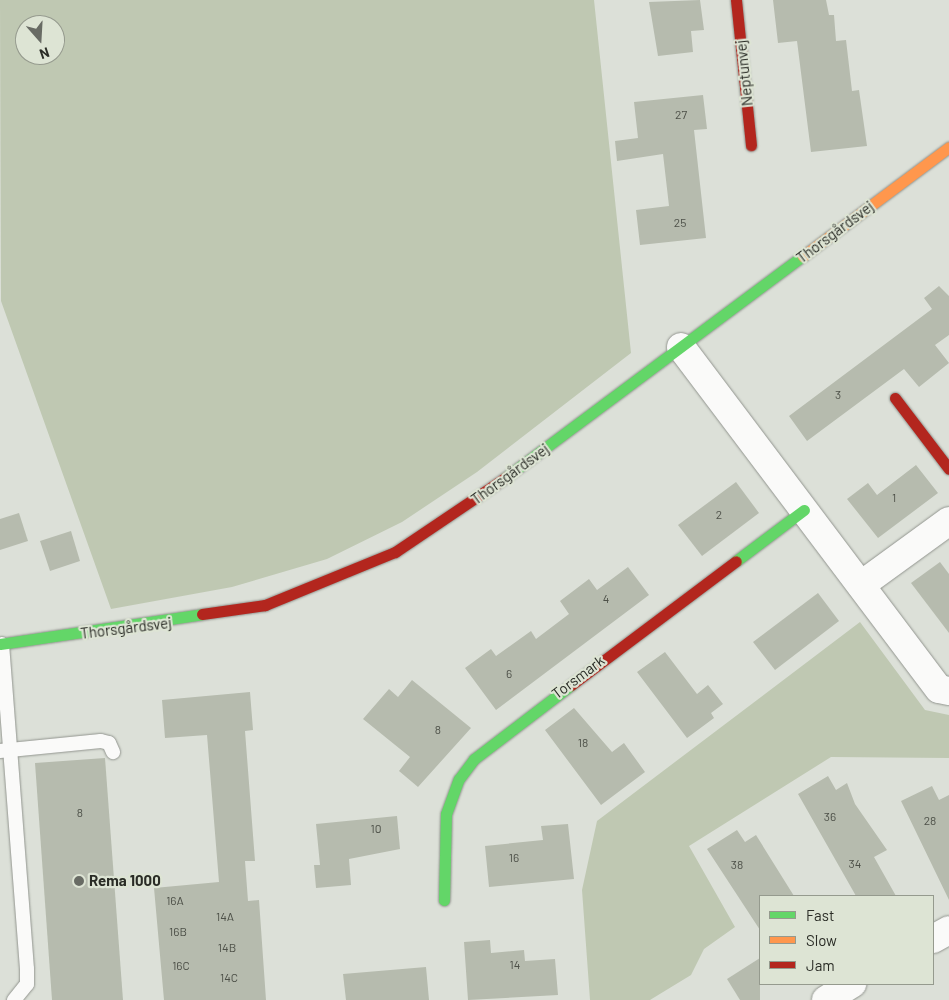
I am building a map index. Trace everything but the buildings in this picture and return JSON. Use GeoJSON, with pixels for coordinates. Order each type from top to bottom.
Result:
{"type":"FeatureCollection","features":[{"type":"Feature","properties":{"kind":"street","name":"Neptunvej"},"geometry":{"type":"LineString","coordinates":[[736,0],[751,146]]}},
{"type":"Feature","properties":{"kind":"street","name":"Thorsgårdsvej"},"geometry":{"type":"LineString","coordinates":[[1,644],[196,618],[265,605],[342,577],[431,530],[949,147]]}},
{"type":"Feature","properties":{"kind":"street"},"geometry":{"type":"LineString","coordinates":[[681,346],[939,689],[949,691]]}},
{"type":"Feature","properties":{"kind":"street"},"geometry":{"type":"LineString","coordinates":[[895,398],[949,469]]}},
{"type":"Feature","properties":{"kind":"street","name":"Torsmark"},"geometry":{"type":"LineString","coordinates":[[444,900],[446,814],[459,779],[474,760],[804,510]]}},
{"type":"Feature","properties":{"kind":"street"},"geometry":{"type":"LineString","coordinates":[[861,585],[949,521]]}},
{"type":"Feature","properties":{"kind":"street"},"geometry":{"type":"LineString","coordinates":[[934,938],[949,930]]}},
{"type":"Feature","properties":{"kind":"street"},"geometry":{"type":"LineString","coordinates":[[826,1000],[850,985]]}},
{"type":"Feature","properties":{"kind":"lane"},"geometry":{"type":"LineString","coordinates":[[1,644],[5,751],[27,969],[27,984],[14,1000]]}},
{"type":"Feature","properties":{"kind":"lane"},"geometry":{"type":"LineString","coordinates":[[5,751],[101,741],[110,743],[113,752]]}},
{"type":"Feature","properties":{"kind":"green space"},"geometry":{"type":"Polygon","coordinates":[[[0,0],[594,0],[631,353],[477,472],[402,522],[327,559],[232,587],[111,609],[1,301],[0,0]]]}},
{"type":"Feature","properties":{"kind":"green space"},"geometry":{"type":"Polygon","coordinates":[[[860,622],[925,710],[949,715],[949,758],[831,757],[689,846],[735,927],[704,949],[691,975],[650,1000],[590,1000],[582,890],[597,821],[860,622]]]}},
{"type":"Feature","properties":{"kind":"traffic: fast"},"geometry":{"type":"LineString","coordinates":[[506,477],[803,256]]}},
{"type":"Feature","properties":{"kind":"traffic: fast"},"geometry":{"type":"LineString","coordinates":[[736,561],[804,510]]}},
{"type":"Feature","properties":{"kind":"traffic: fast"},"geometry":{"type":"LineString","coordinates":[[0,644],[202,614]]}},
{"type":"Feature","properties":{"kind":"traffic: fast"},"geometry":{"type":"LineString","coordinates":[[444,900],[446,814],[459,779],[474,759],[571,685]]}},
{"type":"Feature","properties":{"kind":"traffic: slow"},"geometry":{"type":"LineString","coordinates":[[803,256],[949,147]]}},
{"type":"Feature","properties":{"kind":"traffic: jam"},"geometry":{"type":"LineString","coordinates":[[736,0],[751,145]]}},
{"type":"Feature","properties":{"kind":"traffic: jam"},"geometry":{"type":"LineString","coordinates":[[895,398],[949,469]]}},
{"type":"Feature","properties":{"kind":"traffic: jam"},"geometry":{"type":"LineString","coordinates":[[202,614],[265,605],[395,552],[506,477]]}},
{"type":"Feature","properties":{"kind":"traffic: jam"},"geometry":{"type":"LineString","coordinates":[[571,685],[736,561]]}},
{"type":"Feature","properties":{"kind":"place","name":"Rema 1000"},"geometry":{"type":"Point","coordinates":[79,881]}}]}
